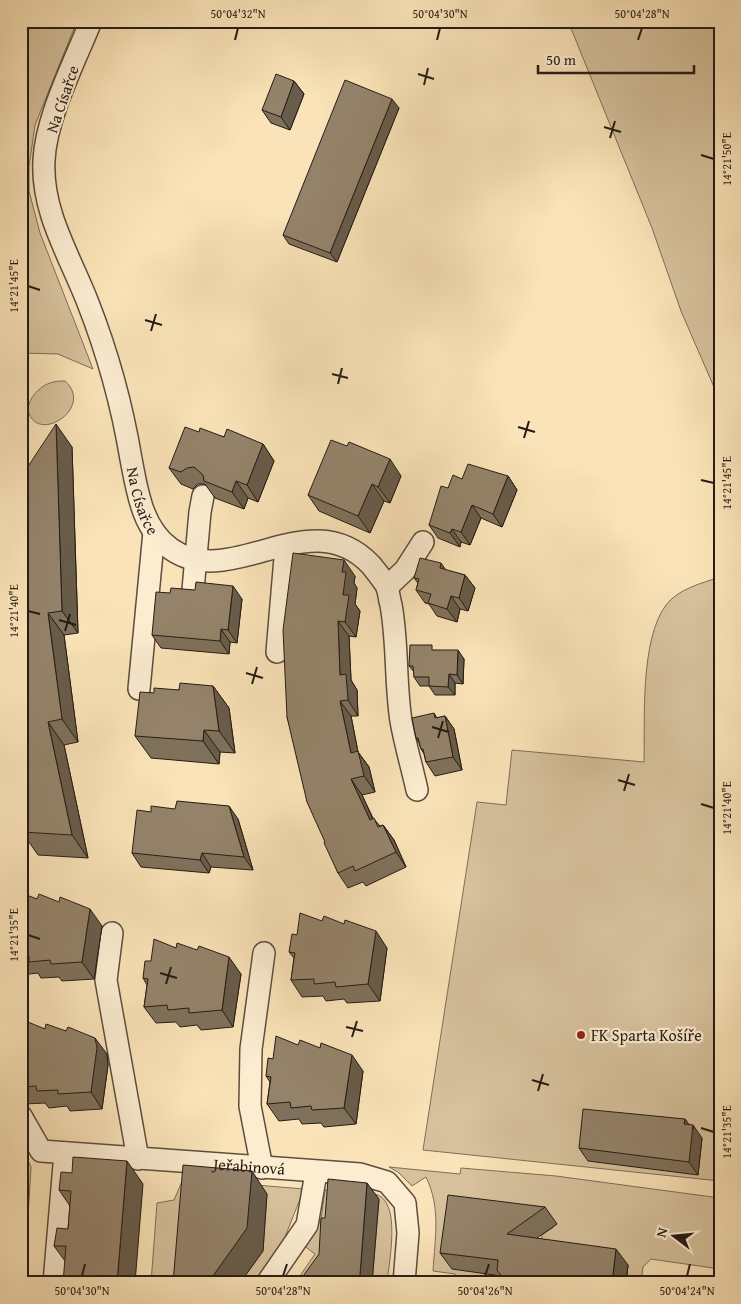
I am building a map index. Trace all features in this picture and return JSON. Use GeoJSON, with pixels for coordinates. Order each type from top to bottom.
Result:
{"type":"FeatureCollection","features":[{"type":"Feature","properties":{"kind":"street","name":"Na Císařce"},"geometry":{"type":"LineString","coordinates":[[91,21],[54,114],[44,158],[45,191],[54,224],[88,302],[122,404],[138,498],[154,532],[171,549],[195,560],[216,561],[286,546],[299,540],[324,540],[349,548],[370,564],[387,587],[393,617],[401,720],[417,790]]}},
{"type":"Feature","properties":{"kind":"street"},"geometry":{"type":"LineString","coordinates":[[193,590],[203,496]]}},
{"type":"Feature","properties":{"kind":"street"},"geometry":{"type":"LineString","coordinates":[[139,689],[154,532]]}},
{"type":"Feature","properties":{"kind":"street"},"geometry":{"type":"LineString","coordinates":[[387,587],[405,570],[423,542]]}},
{"type":"Feature","properties":{"kind":"street"},"geometry":{"type":"LineString","coordinates":[[277,652],[286,546]]}},
{"type":"Feature","properties":{"kind":"street"},"geometry":{"type":"LineString","coordinates":[[112,933],[106,980],[138,1159]]}},
{"type":"Feature","properties":{"kind":"street"},"geometry":{"type":"LineString","coordinates":[[262,1168],[250,1106],[250,1049],[264,953]]}},
{"type":"Feature","properties":{"kind":"street","name":"Jeřabinová"},"geometry":{"type":"LineString","coordinates":[[21,1116],[41,1151],[360,1174],[387,1182],[405,1203],[408,1233],[404,1283]]}},
{"type":"Feature","properties":{"kind":"street"},"geometry":{"type":"LineString","coordinates":[[54,1283],[65,1153]]}},
{"type":"Feature","properties":{"kind":"street"},"geometry":{"type":"LineString","coordinates":[[267,1283],[307,1225],[316,1172]]}},
{"type":"Feature","properties":{"kind":"shaded area"},"geometry":{"type":"Polygon","coordinates":[[[21,21],[77,21],[35,125],[29,167],[29,191],[40,233],[93,369],[58,354],[21,353],[21,21]]]}},
{"type":"Feature","properties":{"kind":"shaded area"},"geometry":{"type":"Polygon","coordinates":[[[568,21],[720,21],[720,401],[681,311],[652,228],[568,21]]]}},
{"type":"Feature","properties":{"kind":"shaded area"},"geometry":{"type":"Polygon","coordinates":[[[56,381],[65,381],[72,390],[73,400],[71,409],[65,416],[57,422],[48,424],[39,424],[32,419],[29,414],[29,403],[40,388],[56,381]]]}},
{"type":"Feature","properties":{"kind":"shaded area","name":"FK Sparta Košíře"},"geometry":{"type":"Polygon","coordinates":[[[720,577],[720,1181],[423,1150],[477,802],[506,805],[512,750],[644,762],[648,659],[658,620],[671,599],[691,587],[720,577]]]}},
{"type":"Feature","properties":{"kind":"shaded area"},"geometry":{"type":"Polygon","coordinates":[[[21,1145],[31,1167],[24,1283],[21,1283],[21,1145]]]}},
{"type":"Feature","properties":{"kind":"shaded area"},"geometry":{"type":"Polygon","coordinates":[[[389,1167],[460,1174],[461,1168],[556,1176],[720,1198],[720,1269],[651,1259],[643,1267],[641,1283],[626,1283],[628,1265],[540,1250],[542,1235],[554,1227],[544,1215],[510,1277],[509,1283],[463,1282],[455,1274],[433,1271],[436,1223],[434,1200],[426,1177],[412,1186],[398,1172],[389,1167]]]}},
{"type":"Feature","properties":{"kind":"shaded area"},"geometry":{"type":"Polygon","coordinates":[[[183,1179],[304,1189],[283,1242],[254,1283],[240,1283],[263,1251],[267,1194],[191,1283],[151,1283],[157,1203],[174,1200],[183,1179]]]}},
{"type":"Feature","properties":{"kind":"shaded area"},"geometry":{"type":"Polygon","coordinates":[[[325,1190],[375,1194],[383,1199],[389,1207],[392,1233],[387,1283],[372,1283],[379,1200],[322,1283],[295,1283],[315,1254],[303,1245],[321,1220],[325,1190]]]}},
{"type":"Feature","properties":{"kind":"building"},"geometry":{"type":"Polygon","coordinates":[[[276,74],[294,81],[281,117],[262,110],[276,74]]]}},
{"type":"Feature","properties":{"kind":"building"},"geometry":{"type":"Polygon","coordinates":[[[345,80],[392,99],[330,253],[283,235],[345,80]]]}},
{"type":"Feature","properties":{"kind":"building"},"geometry":{"type":"Polygon","coordinates":[[[56,424],[62,611],[48,613],[62,719],[48,722],[72,835],[22,832],[21,827],[21,477],[56,424]]]}},
{"type":"Feature","properties":{"kind":"building"},"geometry":{"type":"Polygon","coordinates":[[[185,427],[199,432],[200,428],[224,437],[227,429],[263,444],[247,485],[236,481],[232,492],[204,481],[203,475],[194,467],[187,468],[181,472],[169,468],[185,427]]]}},
{"type":"Feature","properties":{"kind":"building"},"geometry":{"type":"Polygon","coordinates":[[[331,440],[347,446],[349,442],[390,459],[378,487],[372,484],[358,516],[308,495],[331,440]]]}},
{"type":"Feature","properties":{"kind":"building"},"geometry":{"type":"Polygon","coordinates":[[[468,464],[508,476],[493,514],[472,505],[461,532],[452,529],[450,533],[429,525],[441,486],[448,488],[453,475],[462,479],[468,464]]]}},
{"type":"Feature","properties":{"kind":"building"},"geometry":{"type":"Polygon","coordinates":[[[293,553],[344,560],[342,572],[346,572],[343,595],[349,595],[345,622],[338,621],[340,675],[346,674],[348,700],[340,701],[351,753],[358,751],[364,776],[351,779],[370,820],[374,818],[378,827],[383,825],[396,852],[355,871],[353,866],[338,873],[324,843],[307,802],[287,717],[283,630],[293,553]]]}},
{"type":"Feature","properties":{"kind":"building"},"geometry":{"type":"Polygon","coordinates":[[[420,558],[441,563],[440,568],[465,575],[459,598],[451,596],[447,609],[428,603],[431,594],[416,590],[419,579],[414,578],[420,558]]]}},
{"type":"Feature","properties":{"kind":"building"},"geometry":{"type":"Polygon","coordinates":[[[196,582],[233,586],[228,630],[221,629],[220,641],[152,635],[156,592],[170,593],[171,588],[195,590],[196,582]]]}},
{"type":"Feature","properties":{"kind":"building"},"geometry":{"type":"Polygon","coordinates":[[[410,645],[432,645],[432,650],[458,650],[457,675],[449,674],[448,687],[429,686],[429,677],[414,677],[413,666],[409,666],[410,645]]]}},
{"type":"Feature","properties":{"kind":"building"},"geometry":{"type":"Polygon","coordinates":[[[180,683],[213,686],[219,731],[204,730],[203,741],[135,736],[140,692],[154,693],[154,688],[179,690],[180,683]]]}},
{"type":"Feature","properties":{"kind":"building"},"geometry":{"type":"Polygon","coordinates":[[[434,713],[435,718],[445,716],[453,757],[426,762],[423,749],[421,749],[418,738],[416,738],[412,718],[434,713]]]}},
{"type":"Feature","properties":{"kind":"building"},"geometry":{"type":"Polygon","coordinates":[[[177,801],[229,806],[244,857],[202,853],[200,860],[132,853],[137,810],[151,812],[151,806],[175,809],[177,801]]]}},
{"type":"Feature","properties":{"kind":"building"},"geometry":{"type":"Polygon","coordinates":[[[21,893],[37,899],[39,894],[59,902],[60,897],[90,909],[82,962],[51,964],[50,960],[29,962],[29,956],[21,957],[21,893]]]}},
{"type":"Feature","properties":{"kind":"building"},"geometry":{"type":"Polygon","coordinates":[[[300,913],[322,921],[324,916],[344,924],[345,920],[376,931],[368,984],[336,987],[335,982],[314,984],[314,979],[291,980],[295,953],[289,952],[292,934],[297,935],[300,913]]]}},
{"type":"Feature","properties":{"kind":"building"},"geometry":{"type":"Polygon","coordinates":[[[154,939],[176,948],[177,943],[197,950],[199,946],[229,957],[222,1010],[189,1013],[189,1008],[168,1010],[167,1005],[144,1007],[148,979],[143,978],[145,961],[151,961],[154,939]]]}},
{"type":"Feature","properties":{"kind":"building"},"geometry":{"type":"Polygon","coordinates":[[[23,1020],[45,1029],[46,1024],[66,1031],[68,1027],[95,1038],[97,1048],[91,1092],[58,1094],[58,1090],[37,1091],[36,1086],[21,1087],[21,1030],[23,1020]]]}},
{"type":"Feature","properties":{"kind":"building"},"geometry":{"type":"Polygon","coordinates":[[[276,1036],[298,1045],[300,1040],[320,1048],[321,1043],[352,1055],[344,1108],[312,1110],[311,1106],[291,1108],[290,1102],[267,1104],[271,1077],[266,1076],[268,1058],[273,1059],[276,1036]]]}},
{"type":"Feature","properties":{"kind":"building"},"geometry":{"type":"Polygon","coordinates":[[[583,1109],[685,1119],[684,1124],[693,1125],[689,1162],[579,1148],[583,1109]]]}},
{"type":"Feature","properties":{"kind":"building"},"geometry":{"type":"Polygon","coordinates":[[[73,1157],[127,1161],[117,1283],[63,1283],[66,1246],[54,1246],[57,1228],[68,1229],[71,1191],[59,1190],[61,1172],[72,1173],[73,1157]]]}},
{"type":"Feature","properties":{"kind":"building"},"geometry":{"type":"Polygon","coordinates":[[[183,1165],[252,1171],[247,1228],[208,1283],[173,1283],[183,1165]]]}},
{"type":"Feature","properties":{"kind":"building"},"geometry":{"type":"Polygon","coordinates":[[[328,1179],[367,1183],[360,1275],[366,1280],[364,1283],[298,1283],[319,1254],[321,1218],[325,1218],[328,1179]]]}},
{"type":"Feature","properties":{"kind":"building"},"geometry":{"type":"Polygon","coordinates":[[[448,1195],[545,1207],[507,1234],[616,1249],[612,1283],[506,1283],[497,1270],[498,1260],[440,1253],[448,1195]]]}},
{"type":"Feature","properties":{"kind":"place","name":"FK Sparta Košíře"},"geometry":{"type":"Point","coordinates":[581,1035]}}]}
